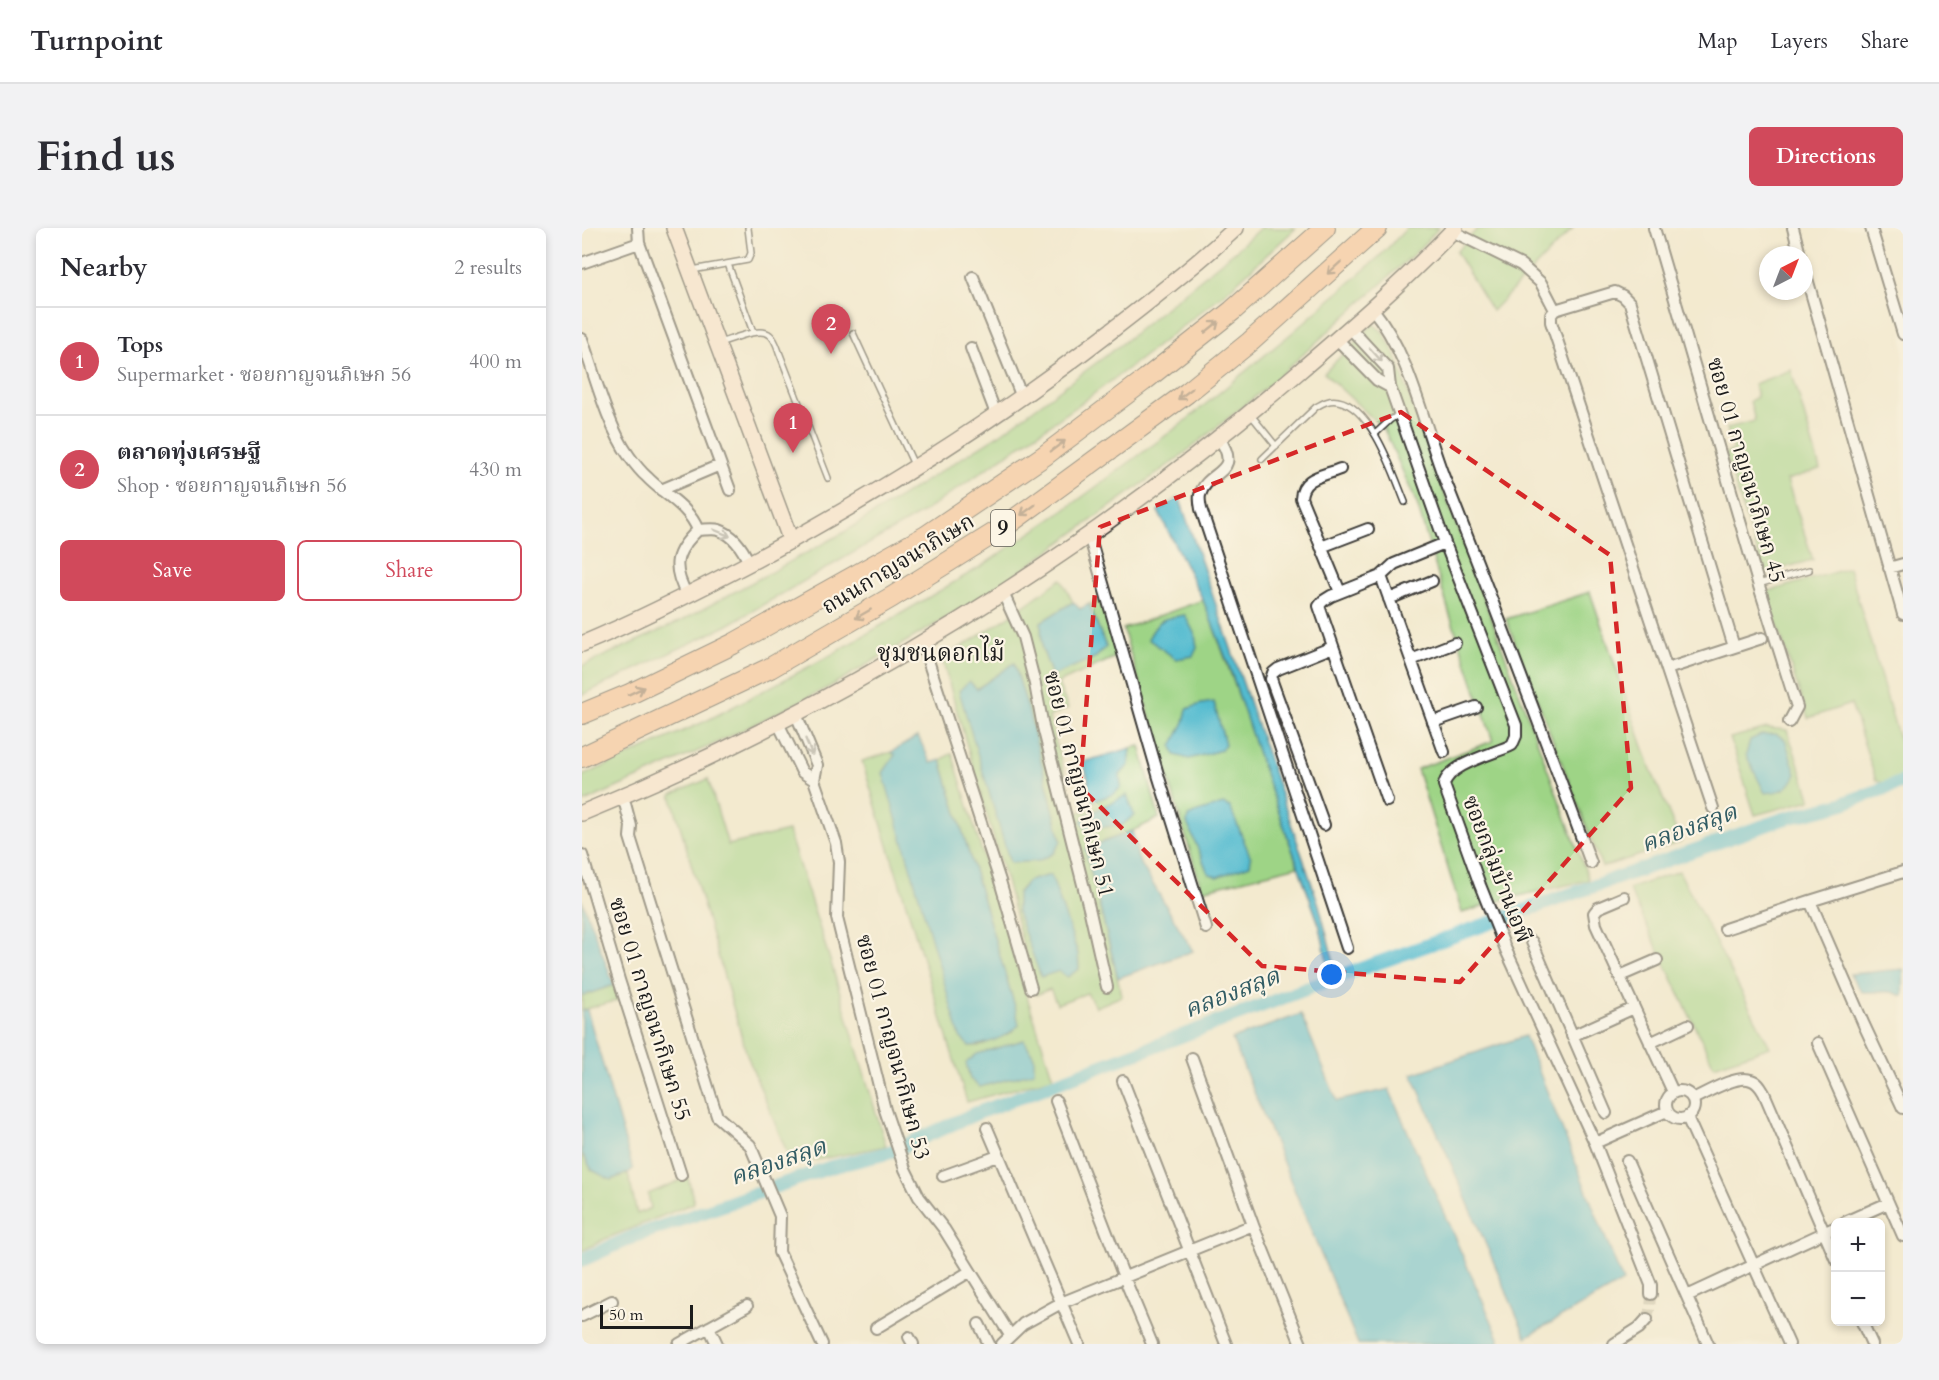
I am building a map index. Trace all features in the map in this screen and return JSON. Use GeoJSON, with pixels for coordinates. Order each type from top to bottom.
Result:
{"type":"FeatureCollection","features":[{"type":"Feature","properties":{"kind":"highway","name":"ถนนกาญจนาภิเษก"},"geometry":{"type":"LineString","coordinates":[[582,714],[630,694],[733,644],[926,536],[1044,456],[1146,379],[1232,311],[1325,228]]}},
{"type":"Feature","properties":{"kind":"highway","name":"ถนนกาญจนาภิเษก"},"geometry":{"type":"LineString","coordinates":[[582,757],[770,668],[892,597],[1004,527],[1187,393],[1241,350],[1377,228]]}},
{"type":"Feature","properties":{"kind":"main road"},"geometry":{"type":"LineString","coordinates":[[674,228],[791,541]]}},
{"type":"Feature","properties":{"kind":"main road"},"geometry":{"type":"LineString","coordinates":[[582,644],[612,632],[791,541],[916,468],[1060,370],[1186,273],[1236,228]]}},
{"type":"Feature","properties":{"kind":"main road"},"geometry":{"type":"LineString","coordinates":[[582,813],[796,714],[1003,593],[1089,535],[1250,414],[1350,328],[1454,230]]}},
{"type":"Feature","properties":{"kind":"street"},"geometry":{"type":"LineString","coordinates":[[638,228],[639,243],[730,490]]}},
{"type":"Feature","properties":{"kind":"street","name":"ซอย 01 กาญจนาภิเษก 45"},"geometry":{"type":"LineString","coordinates":[[1654,228],[1758,584],[1797,707],[1789,722]]}},
{"type":"Feature","properties":{"kind":"street"},"geometry":{"type":"LineString","coordinates":[[1793,228],[1798,246]]}},
{"type":"Feature","properties":{"kind":"street"},"geometry":{"type":"LineString","coordinates":[[1871,228],[1903,334]]}},
{"type":"Feature","properties":{"kind":"street"},"geometry":{"type":"LineString","coordinates":[[1454,230],[1521,265],[1541,283],[1555,310]]}},
{"type":"Feature","properties":{"kind":"street"},"geometry":{"type":"LineString","coordinates":[[582,263],[639,243]]}},
{"type":"Feature","properties":{"kind":"street"},"geometry":{"type":"LineString","coordinates":[[973,277],[1022,397]]}},
{"type":"Feature","properties":{"kind":"street"},"geometry":{"type":"LineString","coordinates":[[1713,808],[1551,322],[1551,315],[1555,310],[1615,292],[1630,303],[1734,647]]}},
{"type":"Feature","properties":{"kind":"street"},"geometry":{"type":"LineString","coordinates":[[1813,299],[1903,614]]}},
{"type":"Feature","properties":{"kind":"street"},"geometry":{"type":"LineString","coordinates":[[1372,308],[1386,325],[1401,357],[1442,472],[1503,624],[1591,863]]}},
{"type":"Feature","properties":{"kind":"street","name":"ซอยกลุ่มบ้านเอพี"},"geometry":{"type":"LineString","coordinates":[[1350,328],[1388,369],[1390,387],[1445,543],[1516,729],[1516,739],[1512,746],[1455,769],[1444,781],[1444,785],[1506,950],[1595,1143],[1651,1285],[1651,1294]]}},
{"type":"Feature","properties":{"kind":"street"},"geometry":{"type":"LineString","coordinates":[[582,339],[612,421],[628,454],[647,478],[693,518],[698,530]]}},
{"type":"Feature","properties":{"kind":"street"},"geometry":{"type":"LineString","coordinates":[[1337,339],[1377,380],[1390,387]]}},
{"type":"Feature","properties":{"kind":"street"},"geometry":{"type":"LineString","coordinates":[[971,348],[996,414]]}},
{"type":"Feature","properties":{"kind":"street"},"geometry":{"type":"LineString","coordinates":[[1219,438],[1227,449],[1228,460],[1201,492],[1199,498],[1201,509],[1347,948]]}},
{"type":"Feature","properties":{"kind":"street"},"geometry":{"type":"LineString","coordinates":[[662,490],[720,465]]}},
{"type":"Feature","properties":{"kind":"street"},"geometry":{"type":"LineString","coordinates":[[1340,469],[1306,483],[1302,489],[1301,498],[1340,592]]}},
{"type":"Feature","properties":{"kind":"street"},"geometry":{"type":"LineString","coordinates":[[1321,546],[1368,529]]}},
{"type":"Feature","properties":{"kind":"street"},"geometry":{"type":"LineString","coordinates":[[687,595],[680,583],[676,559],[685,542],[698,530],[718,530],[732,537],[742,549],[749,563]]}},
{"type":"Feature","properties":{"kind":"street"},"geometry":{"type":"LineString","coordinates":[[1089,535],[1159,778],[1206,928]]}},
{"type":"Feature","properties":{"kind":"street"},"geometry":{"type":"LineString","coordinates":[[1387,801],[1319,606],[1323,601],[1340,592],[1381,576],[1394,564],[1445,543]]}},
{"type":"Feature","properties":{"kind":"street"},"geometry":{"type":"LineString","coordinates":[[1890,568],[1903,564]]}},
{"type":"Feature","properties":{"kind":"street"},"geometry":{"type":"LineString","coordinates":[[1381,576],[1444,752]]}},
{"type":"Feature","properties":{"kind":"street"},"geometry":{"type":"LineString","coordinates":[[1389,599],[1432,581]]}},
{"type":"Feature","properties":{"kind":"street","name":"ซอย 01 กาญจนากิเษก 51"},"geometry":{"type":"LineString","coordinates":[[1003,593],[1023,637],[1107,987]]}},
{"type":"Feature","properties":{"kind":"street"},"geometry":{"type":"LineString","coordinates":[[1667,669],[1762,638]]}},
{"type":"Feature","properties":{"kind":"street"},"geometry":{"type":"LineString","coordinates":[[922,642],[1000,881],[1031,988]]}},
{"type":"Feature","properties":{"kind":"street"},"geometry":{"type":"LineString","coordinates":[[1411,660],[1455,643]]}},
{"type":"Feature","properties":{"kind":"street"},"geometry":{"type":"LineString","coordinates":[[1324,825],[1271,679],[1273,673],[1278,669],[1333,647]]}},
{"type":"Feature","properties":{"kind":"street"},"geometry":{"type":"LineString","coordinates":[[1433,722],[1476,708]]}},
{"type":"Feature","properties":{"kind":"street","name":"ซอย 01 กาญจนากิเษก 53"},"geometry":{"type":"LineString","coordinates":[[796,714],[817,765],[814,780],[836,843],[839,862],[837,918],[885,1110],[905,1169],[919,1197],[944,1229],[1010,1335]]}},
{"type":"Feature","properties":{"kind":"street","name":"ซอย 01 กาญจนากิเษก 53"},"geometry":{"type":"LineString","coordinates":[[778,723],[802,772],[814,780]]}},
{"type":"Feature","properties":{"kind":"street"},"geometry":{"type":"LineString","coordinates":[[623,796],[631,826],[630,837],[717,1116],[750,1145],[780,1216],[779,1252],[822,1344]]}},
{"type":"Feature","properties":{"kind":"street","name":"ซอย 01 กาญจนากิเษก 55"},"geometry":{"type":"LineString","coordinates":[[582,855],[681,1175]]}},
{"type":"Feature","properties":{"kind":"street"},"geometry":{"type":"LineString","coordinates":[[1725,929],[1903,872]]}},
{"type":"Feature","properties":{"kind":"street"},"geometry":{"type":"LineString","coordinates":[[1623,897],[1598,908],[1594,913],[1596,925],[1672,1092]]}},
{"type":"Feature","properties":{"kind":"street"},"geometry":{"type":"LineString","coordinates":[[1810,901],[1903,1108]]}},
{"type":"Feature","properties":{"kind":"street"},"geometry":{"type":"LineString","coordinates":[[1532,942],[1606,1113]]}},
{"type":"Feature","properties":{"kind":"street"},"geometry":{"type":"LineString","coordinates":[[1620,976],[1657,960]]}},
{"type":"Feature","properties":{"kind":"street"},"geometry":{"type":"LineString","coordinates":[[1572,1036],[1634,1008]]}},
{"type":"Feature","properties":{"kind":"street"},"geometry":{"type":"LineString","coordinates":[[1650,1043],[1688,1025]]}},
{"type":"Feature","properties":{"kind":"street"},"geometry":{"type":"LineString","coordinates":[[1818,1043],[1903,1236]]}},
{"type":"Feature","properties":{"kind":"street"},"geometry":{"type":"LineString","coordinates":[[1192,1058],[1253,1225],[1301,1344]]}},
{"type":"Feature","properties":{"kind":"street"},"geometry":{"type":"LineString","coordinates":[[1693,1099],[1744,1078],[1758,1084],[1764,1093],[1831,1248]]}},
{"type":"Feature","properties":{"kind":"street"},"geometry":{"type":"LineString","coordinates":[[1123,1081],[1226,1344]]}},
{"type":"Feature","properties":{"kind":"street"},"geometry":{"type":"LineString","coordinates":[[1684,1091],[1693,1099],[1693,1110],[1687,1117],[1674,1118],[1667,1111],[1666,1102],[1672,1092],[1684,1091]]}},
{"type":"Feature","properties":{"kind":"street"},"geometry":{"type":"LineString","coordinates":[[1056,1101],[1152,1344]]}},
{"type":"Feature","properties":{"kind":"street"},"geometry":{"type":"LineString","coordinates":[[1595,1143],[1667,1111]]}},
{"type":"Feature","properties":{"kind":"street"},"geometry":{"type":"LineString","coordinates":[[1687,1117],[1789,1344]]}},
{"type":"Feature","properties":{"kind":"street"},"geometry":{"type":"LineString","coordinates":[[987,1128],[1079,1344]]}},
{"type":"Feature","properties":{"kind":"street"},"geometry":{"type":"LineString","coordinates":[[943,1176],[998,1156]]}},
{"type":"Feature","properties":{"kind":"street"},"geometry":{"type":"LineString","coordinates":[[1627,1161],[1708,1344]]}},
{"type":"Feature","properties":{"kind":"street"},"geometry":{"type":"LineString","coordinates":[[1854,1218],[1888,1203]]}},
{"type":"Feature","properties":{"kind":"street"},"geometry":{"type":"LineString","coordinates":[[1002,1344],[1023,1324],[1061,1303],[1253,1225]]}},
{"type":"Feature","properties":{"kind":"street"},"geometry":{"type":"LineString","coordinates":[[1686,1296],[1831,1229]]}},
{"type":"Feature","properties":{"kind":"street"},"geometry":{"type":"LineString","coordinates":[[876,1328],[969,1272]]}},
{"type":"Feature","properties":{"kind":"street"},"geometry":{"type":"LineString","coordinates":[[582,1316],[612,1300]]}},
{"type":"Feature","properties":{"kind":"street"},"geometry":{"type":"LineString","coordinates":[[679,1344],[747,1306]]}},
{"type":"Feature","properties":{"kind":"street"},"geometry":{"type":"LineString","coordinates":[[1614,1344],[1639,1328],[1647,1319]]}},
{"type":"Feature","properties":{"kind":"street"},"geometry":{"type":"LineString","coordinates":[[979,1324],[989,1344]]}},
{"type":"Feature","properties":{"kind":"street"},"geometry":{"type":"LineString","coordinates":[[1864,1326],[1872,1344]]}},
{"type":"Feature","properties":{"kind":"street"},"geometry":{"type":"LineString","coordinates":[[709,1327],[717,1344]]}},
{"type":"Feature","properties":{"kind":"lane"},"geometry":{"type":"LineString","coordinates":[[690,270],[748,260],[751,256],[748,228]]}},
{"type":"Feature","properties":{"kind":"lane"},"geometry":{"type":"LineString","coordinates":[[728,264],[753,332]]}},
{"type":"Feature","properties":{"kind":"lane"},"geometry":{"type":"LineString","coordinates":[[717,344],[753,332],[765,332],[773,338],[828,478]]}},
{"type":"Feature","properties":{"kind":"lane"},"geometry":{"type":"LineString","coordinates":[[853,333],[916,468]]}},
{"type":"Feature","properties":{"kind":"lane"},"geometry":{"type":"LineString","coordinates":[[1262,459],[1316,407],[1327,401],[1339,401],[1353,408],[1364,418],[1375,434],[1406,502]]}},
{"type":"Feature","properties":{"kind":"lane"},"geometry":{"type":"LineString","coordinates":[[1250,414],[1276,446]]}},
{"type":"Feature","properties":{"kind":"lane"},"geometry":{"type":"LineString","coordinates":[[1375,434],[1400,414]]}},
{"type":"Feature","properties":{"kind":"lane"},"geometry":{"type":"LineString","coordinates":[[1758,584],[1809,570]]}},
{"type":"Feature","properties":{"kind":"highlighted area"},"geometry":{"type":"Polygon","coordinates":[[[1401,412],[1610,555],[1631,788],[1460,982],[1262,966],[1080,787],[1100,527],[1401,412]]]}},
{"type":"Feature","properties":{"kind":"green space"},"geometry":{"type":"Polygon","coordinates":[[[1260,228],[1296,228],[1226,292],[1076,407],[922,513],[726,626],[582,695],[582,666],[681,621],[843,533],[1000,434],[1119,346],[1260,228]]]}},
{"type":"Feature","properties":{"kind":"green space"},"geometry":{"type":"Polygon","coordinates":[[[1407,228],[1439,228],[1414,254],[1267,387],[1177,459],[997,588],[829,687],[712,745],[582,803],[582,776],[706,721],[831,655],[980,567],[1066,509],[1184,422],[1293,332],[1380,256],[1407,228]]]}},
{"type":"Feature","properties":{"kind":"green space"},"geometry":{"type":"Polygon","coordinates":[[[1478,228],[1573,228],[1492,311],[1456,252],[1478,228]]]}},
{"type":"Feature","properties":{"kind":"green space"},"geometry":{"type":"Polygon","coordinates":[[[1373,324],[1382,331],[1395,354],[1424,438],[1589,880],[1505,899],[1462,913],[1417,769],[1493,741],[1449,612],[1417,504],[1384,429],[1324,373],[1373,324]]]}},
{"type":"Feature","properties":{"kind":"green space"},"geometry":{"type":"Polygon","coordinates":[[[1791,370],[1820,469],[1787,480],[1813,560],[1764,573],[1725,454],[1733,450],[1727,428],[1755,421],[1750,401],[1757,397],[1754,384],[1791,370]]]}},
{"type":"Feature","properties":{"kind":"green space"},"geometry":{"type":"Polygon","coordinates":[[[1849,568],[1903,753],[1903,777],[1890,783],[1876,780],[1851,704],[1808,718],[1766,592],[1849,568]]]}},
{"type":"Feature","properties":{"kind":"green space"},"geometry":{"type":"Polygon","coordinates":[[[1061,579],[1073,602],[1041,622],[1042,648],[1052,675],[1106,647],[1089,604],[1101,600],[1118,656],[1058,683],[1068,708],[1049,717],[1075,813],[1089,809],[1087,803],[1114,794],[1120,775],[1129,764],[1131,748],[1140,746],[1159,818],[1085,849],[1122,996],[1096,1007],[1087,993],[1057,1004],[1050,989],[1036,995],[1008,888],[942,659],[1007,618],[1061,579]],[[1014,664],[976,689],[969,681],[1011,863],[1039,861],[1061,840],[1028,709],[1014,664]],[[1127,796],[1086,815],[1086,829],[1122,825],[1134,815],[1127,796]],[[1051,875],[1028,881],[1017,893],[1017,912],[1059,971],[1067,977],[1079,969],[1078,954],[1051,875]]]}},
{"type":"Feature","properties":{"kind":"green space"},"geometry":{"type":"Polygon","coordinates":[[[1590,592],[1650,767],[1681,842],[1602,867],[1506,619],[1590,592]]]}},
{"type":"Feature","properties":{"kind":"green space"},"geometry":{"type":"Polygon","coordinates":[[[1203,600],[1298,866],[1202,890],[1123,629],[1203,600]]]}},
{"type":"Feature","properties":{"kind":"green space"},"geometry":{"type":"Polygon","coordinates":[[[1767,728],[1787,730],[1811,800],[1755,815],[1730,738],[1767,728]]]}},
{"type":"Feature","properties":{"kind":"green space"},"geometry":{"type":"Polygon","coordinates":[[[891,752],[895,755],[969,1046],[979,1046],[1012,1032],[1016,1010],[941,760],[952,753],[1053,1078],[967,1102],[862,761],[891,752]]]}},
{"type":"Feature","properties":{"kind":"green space"},"geometry":{"type":"Polygon","coordinates":[[[708,779],[728,845],[788,831],[832,966],[886,1146],[792,1165],[747,1055],[671,795],[708,779]]]}},
{"type":"Feature","properties":{"kind":"green space"},"geometry":{"type":"Polygon","coordinates":[[[1679,871],[1770,1047],[1714,1066],[1629,889],[1679,871]]]}},
{"type":"Feature","properties":{"kind":"green space"},"geometry":{"type":"Polygon","coordinates":[[[614,985],[619,1000],[582,1010],[582,996],[614,985]]]}},
{"type":"Feature","properties":{"kind":"green space"},"geometry":{"type":"Polygon","coordinates":[[[582,1153],[592,1170],[611,1180],[628,1173],[637,1214],[651,1208],[648,1194],[688,1177],[694,1203],[605,1239],[582,1251],[582,1153]]]}},
{"type":"Feature","properties":{"kind":"water"},"geometry":{"type":"Polygon","coordinates":[[[1179,497],[1319,905],[1335,967],[1327,973],[1328,965],[1320,927],[1229,666],[1203,600],[1158,511],[1179,497]]]}},
{"type":"Feature","properties":{"kind":"water"},"geometry":{"type":"Polygon","coordinates":[[[1073,602],[1080,609],[1089,604],[1106,647],[1096,657],[1052,676],[1042,648],[1041,622],[1073,602]]]}},
{"type":"Feature","properties":{"kind":"water"},"geometry":{"type":"Polygon","coordinates":[[[1185,615],[1195,635],[1197,648],[1193,656],[1176,659],[1148,639],[1162,620],[1185,615]]]}},
{"type":"Feature","properties":{"kind":"water"},"geometry":{"type":"Polygon","coordinates":[[[1014,663],[1061,841],[1054,853],[1039,861],[1010,863],[959,691],[969,681],[977,689],[1014,663]]]}},
{"type":"Feature","properties":{"kind":"water"},"geometry":{"type":"Polygon","coordinates":[[[1214,702],[1225,744],[1221,750],[1189,759],[1175,755],[1172,746],[1184,722],[1187,709],[1214,702]]]}},
{"type":"Feature","properties":{"kind":"water"},"geometry":{"type":"Polygon","coordinates":[[[1776,734],[1785,739],[1796,774],[1784,789],[1765,793],[1746,755],[1750,740],[1761,735],[1776,734]]]}},
{"type":"Feature","properties":{"kind":"water"},"geometry":{"type":"Polygon","coordinates":[[[918,736],[931,763],[941,760],[1016,1010],[1019,1025],[1002,1037],[982,1044],[969,1046],[960,1037],[883,773],[895,755],[891,752],[918,736]]]}},
{"type":"Feature","properties":{"kind":"water"},"geometry":{"type":"Polygon","coordinates":[[[1131,748],[1129,765],[1120,775],[1121,787],[1114,794],[1087,803],[1081,784],[1089,782],[1083,762],[1131,748]]]}},
{"type":"Feature","properties":{"kind":"water"},"geometry":{"type":"Polygon","coordinates":[[[1127,795],[1134,815],[1122,825],[1086,829],[1081,821],[1086,815],[1127,795]]]}},
{"type":"Feature","properties":{"kind":"water"},"geometry":{"type":"Polygon","coordinates":[[[1223,804],[1230,807],[1251,858],[1250,865],[1217,877],[1208,873],[1187,823],[1188,816],[1223,804]]]}},
{"type":"Feature","properties":{"kind":"water"},"geometry":{"type":"Polygon","coordinates":[[[1132,831],[1138,859],[1193,951],[1118,978],[1085,849],[1132,831]]]}},
{"type":"Feature","properties":{"kind":"water"},"geometry":{"type":"Polygon","coordinates":[[[1051,875],[1078,954],[1079,969],[1067,977],[1059,971],[1041,977],[1017,912],[1017,894],[1028,881],[1051,875]]]}},
{"type":"Feature","properties":{"kind":"water"},"geometry":{"type":"Polygon","coordinates":[[[582,900],[614,985],[582,996],[582,900]]]}},
{"type":"Feature","properties":{"kind":"water"},"geometry":{"type":"Polygon","coordinates":[[[1903,969],[1903,996],[1891,992],[1862,992],[1850,974],[1903,969]]]}},
{"type":"Feature","properties":{"kind":"water"},"geometry":{"type":"Polygon","coordinates":[[[582,1010],[587,1010],[633,1169],[611,1180],[592,1170],[582,1153],[582,1010]]]}},
{"type":"Feature","properties":{"kind":"water"},"geometry":{"type":"Polygon","coordinates":[[[1301,1014],[1337,1101],[1389,1089],[1499,1338],[1499,1344],[1358,1344],[1232,1039],[1301,1014]]]}},
{"type":"Feature","properties":{"kind":"water"},"geometry":{"type":"Polygon","coordinates":[[[1525,1036],[1623,1282],[1526,1337],[1412,1074],[1525,1036]]]}},
{"type":"Feature","properties":{"kind":"water"},"geometry":{"type":"Polygon","coordinates":[[[1024,1040],[1034,1057],[1034,1072],[980,1087],[970,1079],[966,1063],[977,1054],[1024,1040]]]}},
{"type":"Feature","properties":{"kind":"waterway","name":"คลองสลุด"},"geometry":{"type":"LineString","coordinates":[[582,1260],[635,1236],[831,1167],[888,1153],[977,1113],[1335,978],[1783,819],[1838,805],[1903,782]]}},
{"type":"Feature","properties":{"kind":"tunnel"},"geometry":{"type":"LineString","coordinates":[[1647,1319],[1651,1294]]}},
{"type":"Feature","properties":{"kind":"place","name":"ตลาดทุ่งเศรษฐี"},"geometry":{"type":"Point","coordinates":[831,354]}},
{"type":"Feature","properties":{"kind":"place","name":"Tops"},"geometry":{"type":"Point","coordinates":[793,453]}},
{"type":"Feature","properties":{"kind":"district","name":"ชุมชนดอกไม้"},"geometry":{"type":"Point","coordinates":[941,653]}}]}
